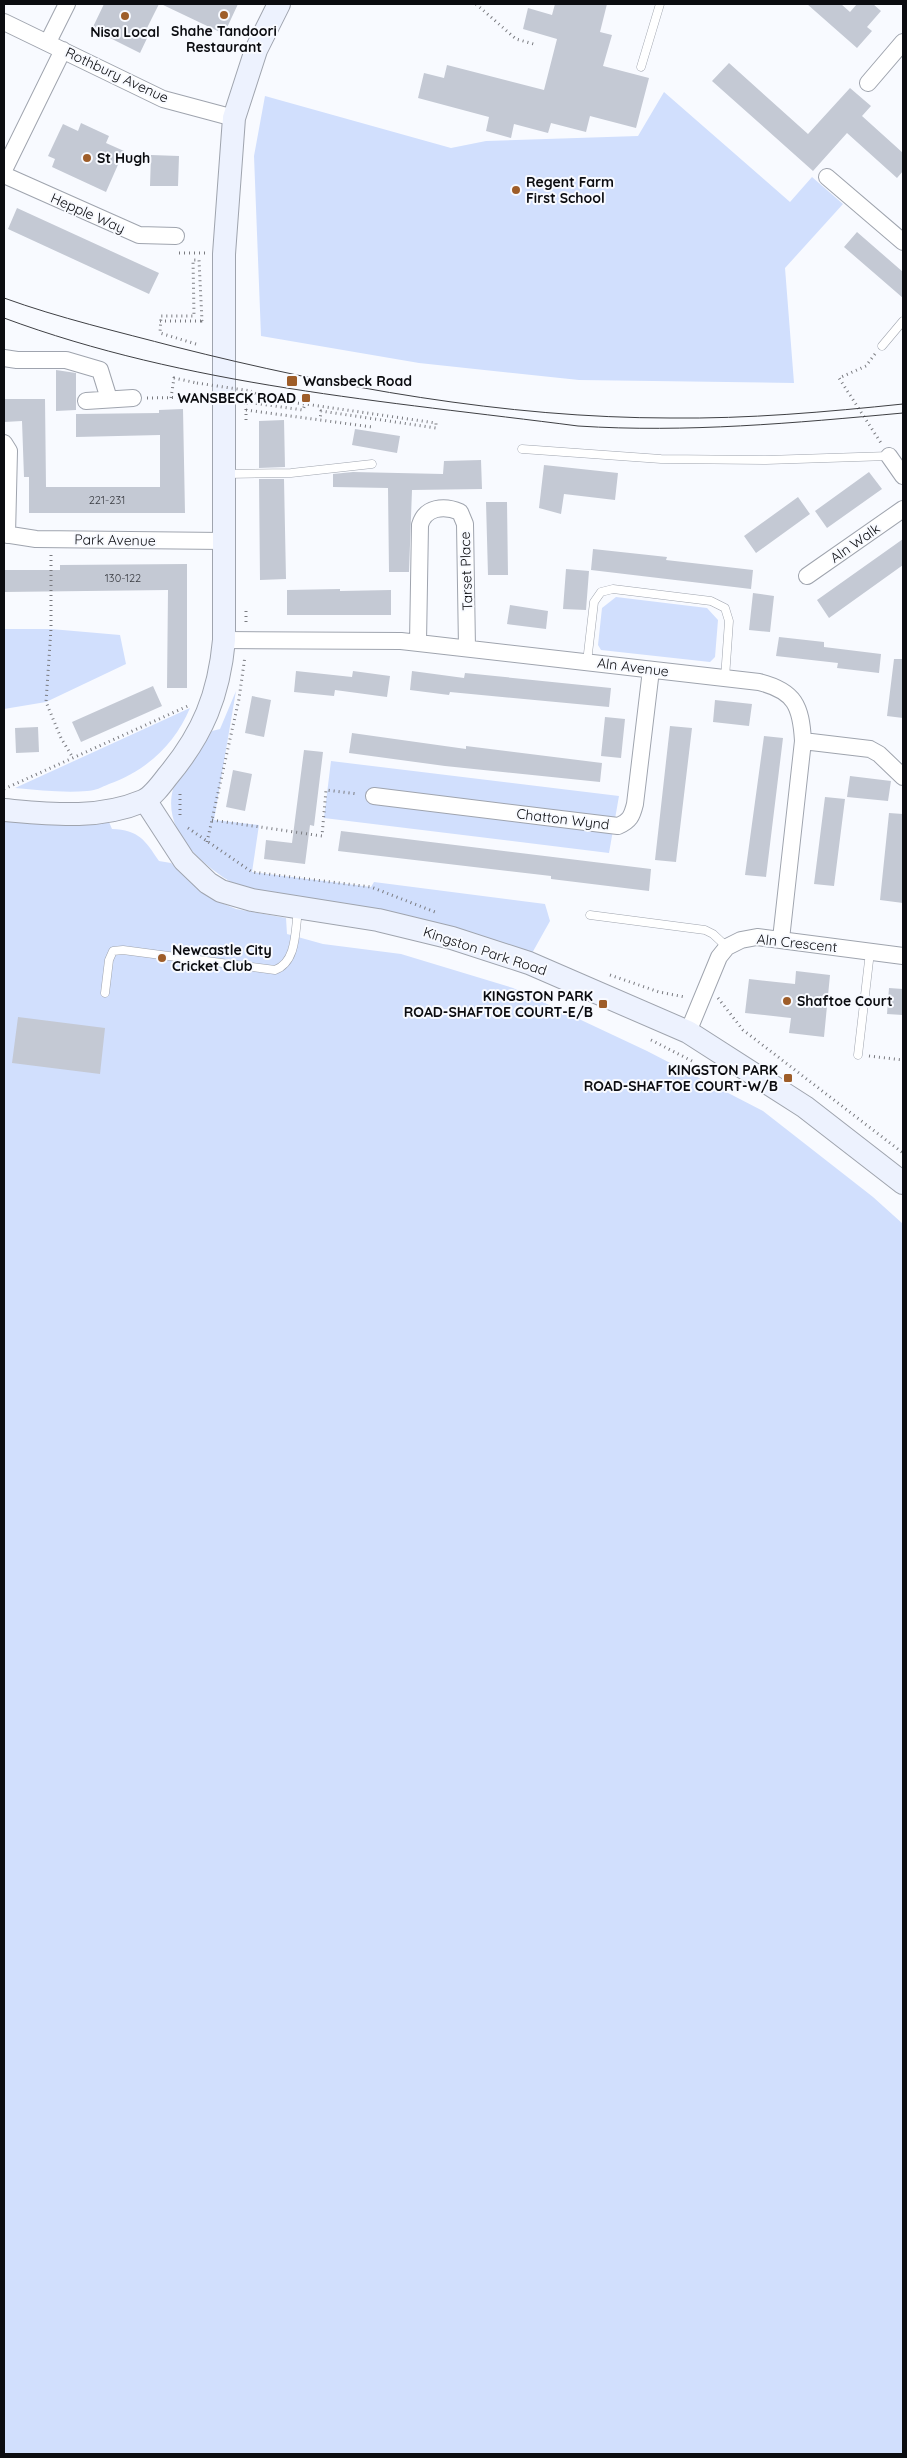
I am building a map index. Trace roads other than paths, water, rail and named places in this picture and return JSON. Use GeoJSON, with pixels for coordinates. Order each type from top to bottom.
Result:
{"type":"FeatureCollection","features":[{"type":"Feature","properties":{"kind":"street"},"geometry":{"type":"LineString","coordinates":[[48,42],[67,4]]}},
{"type":"Feature","properties":{"kind":"street"},"geometry":{"type":"LineString","coordinates":[[4,810],[79,815],[112,810],[145,800],[171,773],[202,726],[215,694],[224,640],[224,254],[234,118],[256,50],[279,4]]}},
{"type":"Feature","properties":{"kind":"street","name":"Rothbury Avenue"},"geometry":{"type":"LineString","coordinates":[[4,22],[164,99],[234,118]]}},
{"type":"Feature","properties":{"kind":"street"},"geometry":{"type":"LineString","coordinates":[[868,83],[903,42]]}},
{"type":"Feature","properties":{"kind":"street"},"geometry":{"type":"LineString","coordinates":[[4,170],[62,50]]}},
{"type":"Feature","properties":{"kind":"street","name":"Hepple Way"},"geometry":{"type":"LineString","coordinates":[[4,175],[139,235],[176,236]]}},
{"type":"Feature","properties":{"kind":"street"},"geometry":{"type":"LineString","coordinates":[[827,177],[902,239]]}},
{"type":"Feature","properties":{"kind":"street"},"geometry":{"type":"LineString","coordinates":[[4,358],[17,360],[66,360],[100,370],[109,400]]}},
{"type":"Feature","properties":{"kind":"street"},"geometry":{"type":"LineString","coordinates":[[86,401],[133,398]]}},
{"type":"Feature","properties":{"kind":"street","name":"Park Avenue"},"geometry":{"type":"LineString","coordinates":[[4,442],[9,451],[6,534],[52,540],[224,541]]}},
{"type":"Feature","properties":{"kind":"street"},"geometry":{"type":"LineString","coordinates":[[889,456],[903,476]]}},
{"type":"Feature","properties":{"kind":"street","name":"Tarset Place"},"geometry":{"type":"LineString","coordinates":[[418,642],[420,525],[426,513],[433,510],[453,509],[463,517],[465,524],[468,648]]}},
{"type":"Feature","properties":{"kind":"street","name":"Aln Walk"},"geometry":{"type":"LineString","coordinates":[[807,576],[903,509]]}},
{"type":"Feature","properties":{"kind":"street","name":"Aln Avenue"},"geometry":{"type":"LineString","coordinates":[[224,640],[386,640],[418,642],[759,682],[784,691],[793,699],[799,709],[803,741],[780,939]]}},
{"type":"Feature","properties":{"kind":"street","name":"Chatton Wynd"},"geometry":{"type":"LineString","coordinates":[[374,796],[618,826],[627,822],[633,815],[635,804],[651,670]]}},
{"type":"Feature","properties":{"kind":"street"},"geometry":{"type":"LineString","coordinates":[[803,741],[870,749],[879,754],[903,777]]}},
{"type":"Feature","properties":{"kind":"street","name":"Kingston Park Road"},"geometry":{"type":"LineString","coordinates":[[145,800],[184,860],[208,883],[233,896],[378,920],[452,938],[529,963],[688,1032],[805,1107],[903,1183]]}},
{"type":"Feature","properties":{"kind":"street","name":"Aln Crescent"},"geometry":{"type":"LineString","coordinates":[[727,947],[741,940],[757,937],[903,956]]}},
{"type":"Feature","properties":{"kind":"street"},"geometry":{"type":"LineString","coordinates":[[688,1032],[719,957],[727,947]]}},
{"type":"Feature","properties":{"kind":"lane"},"geometry":{"type":"LineString","coordinates":[[641,67],[660,4]]}},
{"type":"Feature","properties":{"kind":"lane"},"geometry":{"type":"LineString","coordinates":[[882,346],[903,321]]}},
{"type":"Feature","properties":{"kind":"lane"},"geometry":{"type":"LineString","coordinates":[[522,450],[661,459],[766,460],[889,456]]}},
{"type":"Feature","properties":{"kind":"lane"},"geometry":{"type":"LineString","coordinates":[[224,474],[292,473],[372,464]]}},
{"type":"Feature","properties":{"kind":"lane"},"geometry":{"type":"LineString","coordinates":[[587,662],[594,602],[601,592],[613,589],[711,601],[725,608],[729,621],[725,678]]}},
{"type":"Feature","properties":{"kind":"lane"},"geometry":{"type":"LineString","coordinates":[[105,993],[109,960],[113,951],[123,950],[275,970],[284,966],[290,959],[298,908]]}},
{"type":"Feature","properties":{"kind":"lane"},"geometry":{"type":"LineString","coordinates":[[590,915],[705,930],[727,947]]}},
{"type":"Feature","properties":{"kind":"lane"},"geometry":{"type":"LineString","coordinates":[[858,1054],[870,952]]}},
{"type":"Feature","properties":{"kind":"tram line"},"geometry":{"type":"LineString","coordinates":[[4,298],[89,324],[236,362],[358,387],[483,406],[608,417],[699,418],[787,414],[903,404]]}},
{"type":"Feature","properties":{"kind":"tram line"},"geometry":{"type":"LineString","coordinates":[[4,318],[73,341],[144,360],[215,375],[360,399],[578,426],[700,428],[903,413]]}},
{"type":"Feature","properties":{"kind":"place","name":"Shahe Tandoori Restaurant"},"geometry":{"type":"Point","coordinates":[224,15]}},
{"type":"Feature","properties":{"kind":"place","name":"Nisa Local"},"geometry":{"type":"Point","coordinates":[125,16]}},
{"type":"Feature","properties":{"kind":"place","name":"St Hugh"},"geometry":{"type":"Point","coordinates":[87,158]}},
{"type":"Feature","properties":{"kind":"place","name":"Regent Farm First School"},"geometry":{"type":"Point","coordinates":[516,190]}},
{"type":"Feature","properties":{"kind":"place","name":"Wansbeck Road"},"geometry":{"type":"Point","coordinates":[292,381]}},
{"type":"Feature","properties":{"kind":"place","name":"WANSBECK ROAD"},"geometry":{"type":"Point","coordinates":[306,398]}},
{"type":"Feature","properties":{"kind":"place","name":"Newcastle City Cricket Club"},"geometry":{"type":"Point","coordinates":[162,958]}},
{"type":"Feature","properties":{"kind":"place","name":"Shaftoe Court"},"geometry":{"type":"Point","coordinates":[787,1001]}},
{"type":"Feature","properties":{"kind":"place","name":"KINGSTON PARK ROAD-SHAFTOE COURT-E/B"},"geometry":{"type":"Point","coordinates":[603,1004]}},
{"type":"Feature","properties":{"kind":"place","name":"KINGSTON PARK ROAD-SHAFTOE COURT-W/B"},"geometry":{"type":"Point","coordinates":[788,1078]}}]}
